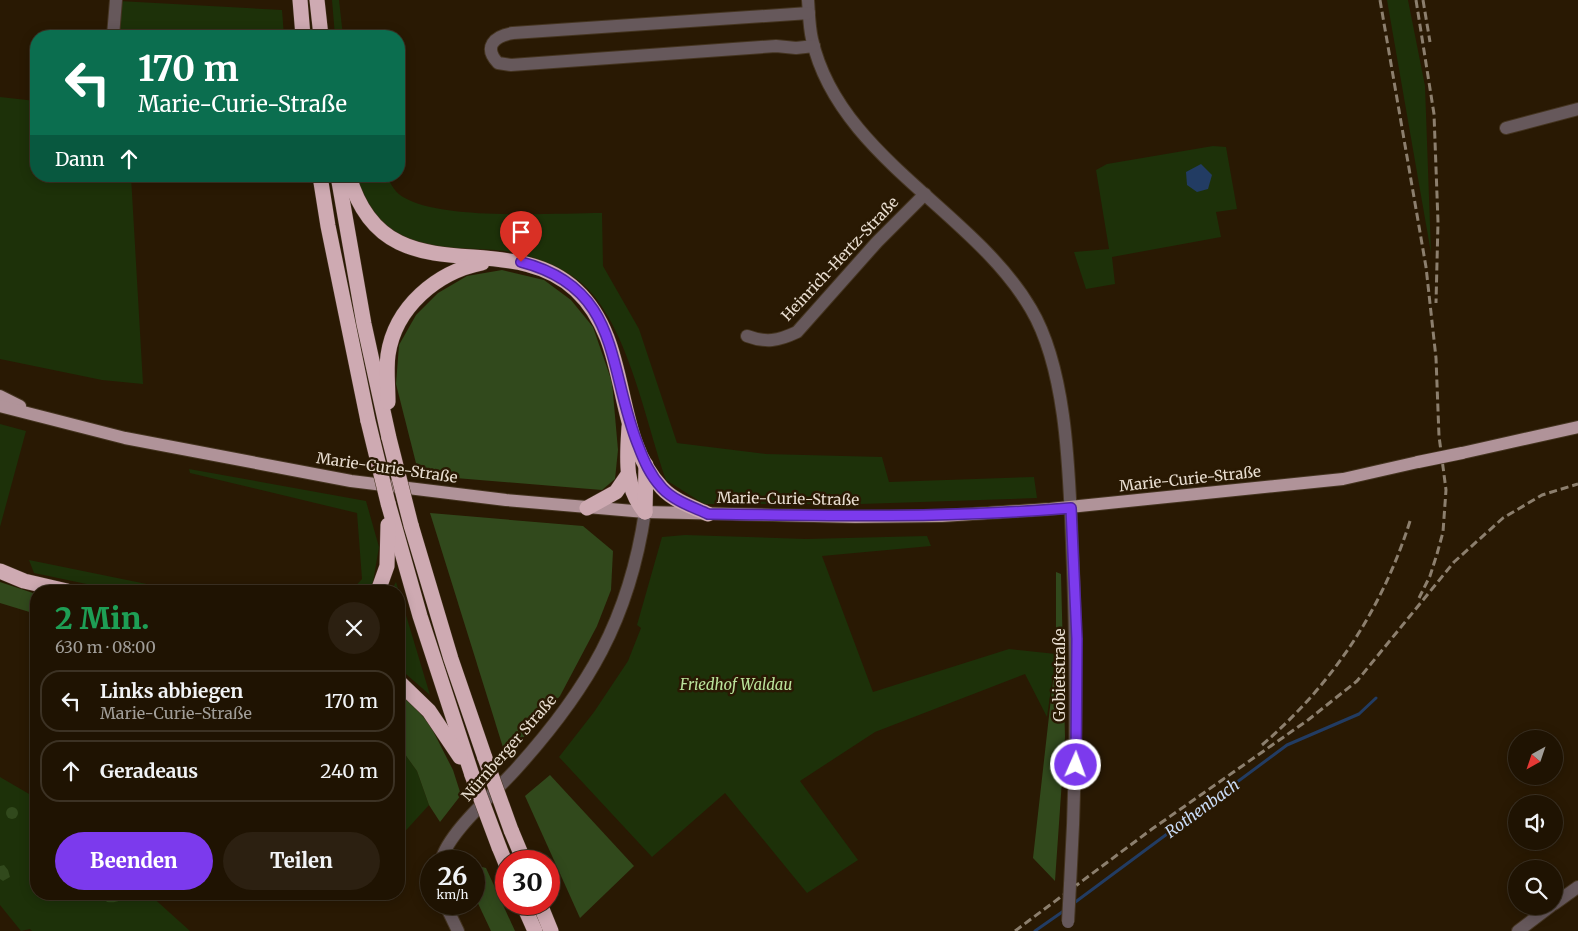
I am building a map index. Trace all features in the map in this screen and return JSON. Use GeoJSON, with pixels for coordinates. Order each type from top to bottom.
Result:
{"type":"FeatureCollection","features":[{"type":"Feature","properties":{"kind":"highway"},"geometry":{"type":"LineString","coordinates":[[300,0],[302,30]]}},
{"type":"Feature","properties":{"kind":"highway"},"geometry":{"type":"LineString","coordinates":[[317,0],[320,30]]}},
{"type":"Feature","properties":{"kind":"highway"},"geometry":{"type":"LineString","coordinates":[[321,182],[328,226],[368,421],[388,503],[390,521],[387,566],[380,585]]}},
{"type":"Feature","properties":{"kind":"highway"},"geometry":{"type":"LineString","coordinates":[[339,182],[360,306],[411,525],[449,651],[485,758],[519,850]]}},
{"type":"Feature","properties":{"kind":"highway"},"geometry":{"type":"LineString","coordinates":[[352,182],[355,195],[373,223],[388,237],[399,243],[431,254],[501,260],[541,268],[561,278],[577,290],[592,309],[612,348],[630,425],[646,465],[664,490],[689,506],[708,514]]}},
{"type":"Feature","properties":{"kind":"highway"},"geometry":{"type":"LineString","coordinates":[[388,429],[388,356],[392,339],[404,314],[423,292],[439,279],[462,268],[501,260]]}},
{"type":"Feature","properties":{"kind":"highway"},"geometry":{"type":"LineString","coordinates":[[630,425],[627,476],[635,501],[645,512]]}},
{"type":"Feature","properties":{"kind":"highway"},"geometry":{"type":"LineString","coordinates":[[645,512],[646,465]]}},
{"type":"Feature","properties":{"kind":"highway"},"geometry":{"type":"LineString","coordinates":[[587,508],[616,492],[627,476]]}},
{"type":"Feature","properties":{"kind":"highway"},"geometry":{"type":"LineString","coordinates":[[390,521],[472,775],[500,850]]}},
{"type":"Feature","properties":{"kind":"highway"},"geometry":{"type":"LineString","coordinates":[[0,571],[24,581],[41,585]]}},
{"type":"Feature","properties":{"kind":"highway"},"geometry":{"type":"LineString","coordinates":[[405,688],[429,711],[472,775]]}},
{"type":"Feature","properties":{"kind":"highway"},"geometry":{"type":"LineString","coordinates":[[528,915],[535,931]]}},
{"type":"Feature","properties":{"kind":"highway"},"geometry":{"type":"LineString","coordinates":[[544,915],[551,931]]}},
{"type":"Feature","properties":{"kind":"main road"},"geometry":{"type":"LineString","coordinates":[[0,396],[40,416]]}},
{"type":"Feature","properties":{"kind":"main road","name":"Marie-Curie-Straße"},"geometry":{"type":"LineString","coordinates":[[0,406],[125,438],[352,481],[587,508],[708,514],[942,516],[1071,508],[1343,479],[1578,427]]}},
{"type":"Feature","properties":{"kind":"street"},"geometry":{"type":"LineString","coordinates":[[114,30],[116,0]]}},
{"type":"Feature","properties":{"kind":"street"},"geometry":{"type":"LineString","coordinates":[[808,0],[814,46],[830,86],[854,121],[883,156],[989,254],[1010,277],[1032,310],[1045,338],[1056,375],[1069,473],[1071,508]]}},
{"type":"Feature","properties":{"kind":"street"},"geometry":{"type":"LineString","coordinates":[[809,13],[504,34],[495,39],[491,48],[492,57],[498,63],[510,65],[776,46],[796,48],[814,46]]}},
{"type":"Feature","properties":{"kind":"street"},"geometry":{"type":"LineString","coordinates":[[1506,128],[1578,109]]}},
{"type":"Feature","properties":{"kind":"street","name":"Heinrich-Hertz-Straße"},"geometry":{"type":"LineString","coordinates":[[747,336],[762,341],[781,340],[796,332],[877,242],[925,194]]}},
{"type":"Feature","properties":{"kind":"street","name":"Gobietstraße"},"geometry":{"type":"LineString","coordinates":[[1067,927],[1077,711],[1077,639],[1071,508]]}},
{"type":"Feature","properties":{"kind":"street","name":"Nürnberger Straße"},"geometry":{"type":"LineString","coordinates":[[445,850],[457,832],[535,748],[590,675],[612,632],[626,596],[640,545],[645,512]]}},
{"type":"Feature","properties":{"kind":"street"},"geometry":{"type":"LineString","coordinates":[[1563,897],[1578,886]]}},
{"type":"Feature","properties":{"kind":"street"},"geometry":{"type":"LineString","coordinates":[[450,915],[458,931]]}},
{"type":"Feature","properties":{"kind":"street"},"geometry":{"type":"LineString","coordinates":[[1518,931],[1539,915]]}},
{"type":"Feature","properties":{"kind":"green space"},"geometry":{"type":"Polygon","coordinates":[[[332,0],[339,0],[342,30],[334,30],[332,0]]]}},
{"type":"Feature","properties":{"kind":"green space"},"geometry":{"type":"Polygon","coordinates":[[[1387,0],[1408,0],[1425,86],[1431,253],[1387,0]]]}},
{"type":"Feature","properties":{"kind":"green space"},"geometry":{"type":"Polygon","coordinates":[[[119,1],[282,10],[284,30],[118,30],[119,1]]]}},
{"type":"Feature","properties":{"kind":"green space"},"geometry":{"type":"Polygon","coordinates":[[[0,97],[30,100],[30,182],[131,182],[143,384],[102,380],[0,359],[0,97]]]}},
{"type":"Feature","properties":{"kind":"green space"},"geometry":{"type":"Polygon","coordinates":[[[1213,146],[1226,147],[1237,209],[1216,212],[1221,237],[1112,257],[1115,284],[1086,289],[1074,252],[1109,249],[1096,170],[1107,164],[1213,146]]]}},
{"type":"Feature","properties":{"kind":"green space"},"geometry":{"type":"Polygon","coordinates":[[[358,182],[390,182],[403,197],[421,205],[444,210],[499,214],[602,213],[603,266],[639,329],[677,443],[766,454],[882,457],[889,482],[1034,477],[1037,498],[861,504],[704,504],[666,480],[635,379],[625,353],[602,306],[587,288],[570,274],[538,259],[505,251],[439,247],[409,239],[394,231],[379,219],[365,199],[358,182]]]}},
{"type":"Feature","properties":{"kind":"green space"},"geometry":{"type":"Polygon","coordinates":[[[502,270],[544,280],[571,300],[593,327],[612,382],[618,450],[615,479],[602,490],[419,475],[396,384],[399,345],[416,315],[438,293],[467,276],[502,270]]]}},
{"type":"Feature","properties":{"kind":"green space"},"geometry":{"type":"Polygon","coordinates":[[[0,424],[26,431],[0,527],[0,424]]]}},
{"type":"Feature","properties":{"kind":"green space"},"geometry":{"type":"Polygon","coordinates":[[[189,469],[366,501],[379,547],[373,585],[356,585],[362,579],[357,513],[190,473],[189,469]]]}},
{"type":"Feature","properties":{"kind":"green space"},"geometry":{"type":"Polygon","coordinates":[[[430,513],[583,526],[613,551],[611,590],[597,626],[560,696],[506,757],[430,513]]]}},
{"type":"Feature","properties":{"kind":"green space","name":"Friedhof Waldau"},"geometry":{"type":"Polygon","coordinates":[[[685,535],[806,539],[927,536],[931,546],[822,556],[873,692],[1009,649],[1056,654],[1047,717],[1025,674],[875,732],[800,781],[858,860],[807,893],[725,793],[652,857],[559,757],[594,712],[628,661],[641,628],[637,625],[662,537],[685,535]]]}},
{"type":"Feature","properties":{"kind":"green space"},"geometry":{"type":"Polygon","coordinates":[[[29,560],[152,585],[91,585],[34,573],[29,560]]]}},
{"type":"Feature","properties":{"kind":"green space"},"geometry":{"type":"Polygon","coordinates":[[[1056,572],[1061,574],[1065,737],[1055,881],[1033,858],[1056,654],[1056,572]]]}},
{"type":"Feature","properties":{"kind":"green space"},"geometry":{"type":"Polygon","coordinates":[[[0,582],[30,592],[30,612],[0,603],[0,582]]]}},
{"type":"Feature","properties":{"kind":"green space"},"geometry":{"type":"Polygon","coordinates":[[[405,612],[430,695],[405,673],[405,612]]]}},
{"type":"Feature","properties":{"kind":"green space"},"geometry":{"type":"Polygon","coordinates":[[[405,697],[429,723],[453,770],[461,795],[440,822],[429,805],[417,771],[405,754],[405,697]]]}},
{"type":"Feature","properties":{"kind":"green space"},"geometry":{"type":"Polygon","coordinates":[[[405,754],[417,771],[429,805],[405,831],[405,754]]]}},
{"type":"Feature","properties":{"kind":"green space"},"geometry":{"type":"Polygon","coordinates":[[[550,775],[634,866],[580,918],[560,874],[560,850],[549,850],[525,796],[550,775]]]}},
{"type":"Feature","properties":{"kind":"green space"},"geometry":{"type":"Polygon","coordinates":[[[0,777],[30,794],[30,900],[156,900],[190,931],[32,931],[30,929],[21,931],[0,905],[0,777]]]}},
{"type":"Feature","properties":{"kind":"green space"},"geometry":{"type":"Polygon","coordinates":[[[10,807],[14,807],[18,813],[14,819],[10,819],[6,815],[6,811],[10,807]]]}},
{"type":"Feature","properties":{"kind":"green space"},"geometry":{"type":"Polygon","coordinates":[[[4,865],[10,877],[3,881],[0,879],[0,866],[4,865]]]}},
{"type":"Feature","properties":{"kind":"green space"},"geometry":{"type":"Polygon","coordinates":[[[485,868],[495,888],[495,915],[508,915],[515,931],[491,931],[483,915],[485,915],[485,868]]]}},
{"type":"Feature","properties":{"kind":"green space"},"geometry":{"type":"Polygon","coordinates":[[[105,900],[120,900],[116,902],[107,902],[105,900]]]}},
{"type":"Feature","properties":{"kind":"water"},"geometry":{"type":"Polygon","coordinates":[[[1201,164],[1212,175],[1208,189],[1197,192],[1187,185],[1186,172],[1201,164]]]}},
{"type":"Feature","properties":{"kind":"waterway","name":"Rothenbach"},"geometry":{"type":"LineString","coordinates":[[1074,903],[1287,745],[1359,714],[1376,698]]}},
{"type":"Feature","properties":{"kind":"waterway","name":"Rothenbach"},"geometry":{"type":"LineString","coordinates":[[1035,931],[1065,910]]}},
{"type":"Feature","properties":{"kind":"railway"},"geometry":{"type":"LineString","coordinates":[[1380,0],[1426,267],[1436,358],[1439,436],[1446,490],[1443,532],[1430,576],[1419,598]]}},
{"type":"Feature","properties":{"kind":"railway"},"geometry":{"type":"LineString","coordinates":[[1416,0],[1434,114],[1438,222],[1436,303]]}},
{"type":"Feature","properties":{"kind":"railway"},"geometry":{"type":"LineString","coordinates":[[1423,0],[1430,42]]}},
{"type":"Feature","properties":{"kind":"railway"},"geometry":{"type":"LineString","coordinates":[[1015,931],[1152,829],[1308,720],[1357,681],[1454,562],[1503,518],[1542,495],[1578,484]]}},
{"type":"Feature","properties":{"kind":"railway"},"geometry":{"type":"LineString","coordinates":[[1262,745],[1312,696],[1353,642],[1371,613],[1386,583],[1400,551],[1411,518]]}},
{"type":"Feature","properties":{"kind":"route"},"geometry":{"type":"LineString","coordinates":[[521,262],[541,268],[561,278],[577,290],[592,309],[612,348],[630,425],[646,465],[664,490],[689,506],[708,514],[855,517],[942,516],[1071,508],[1077,639],[1076,765]]}}]}
